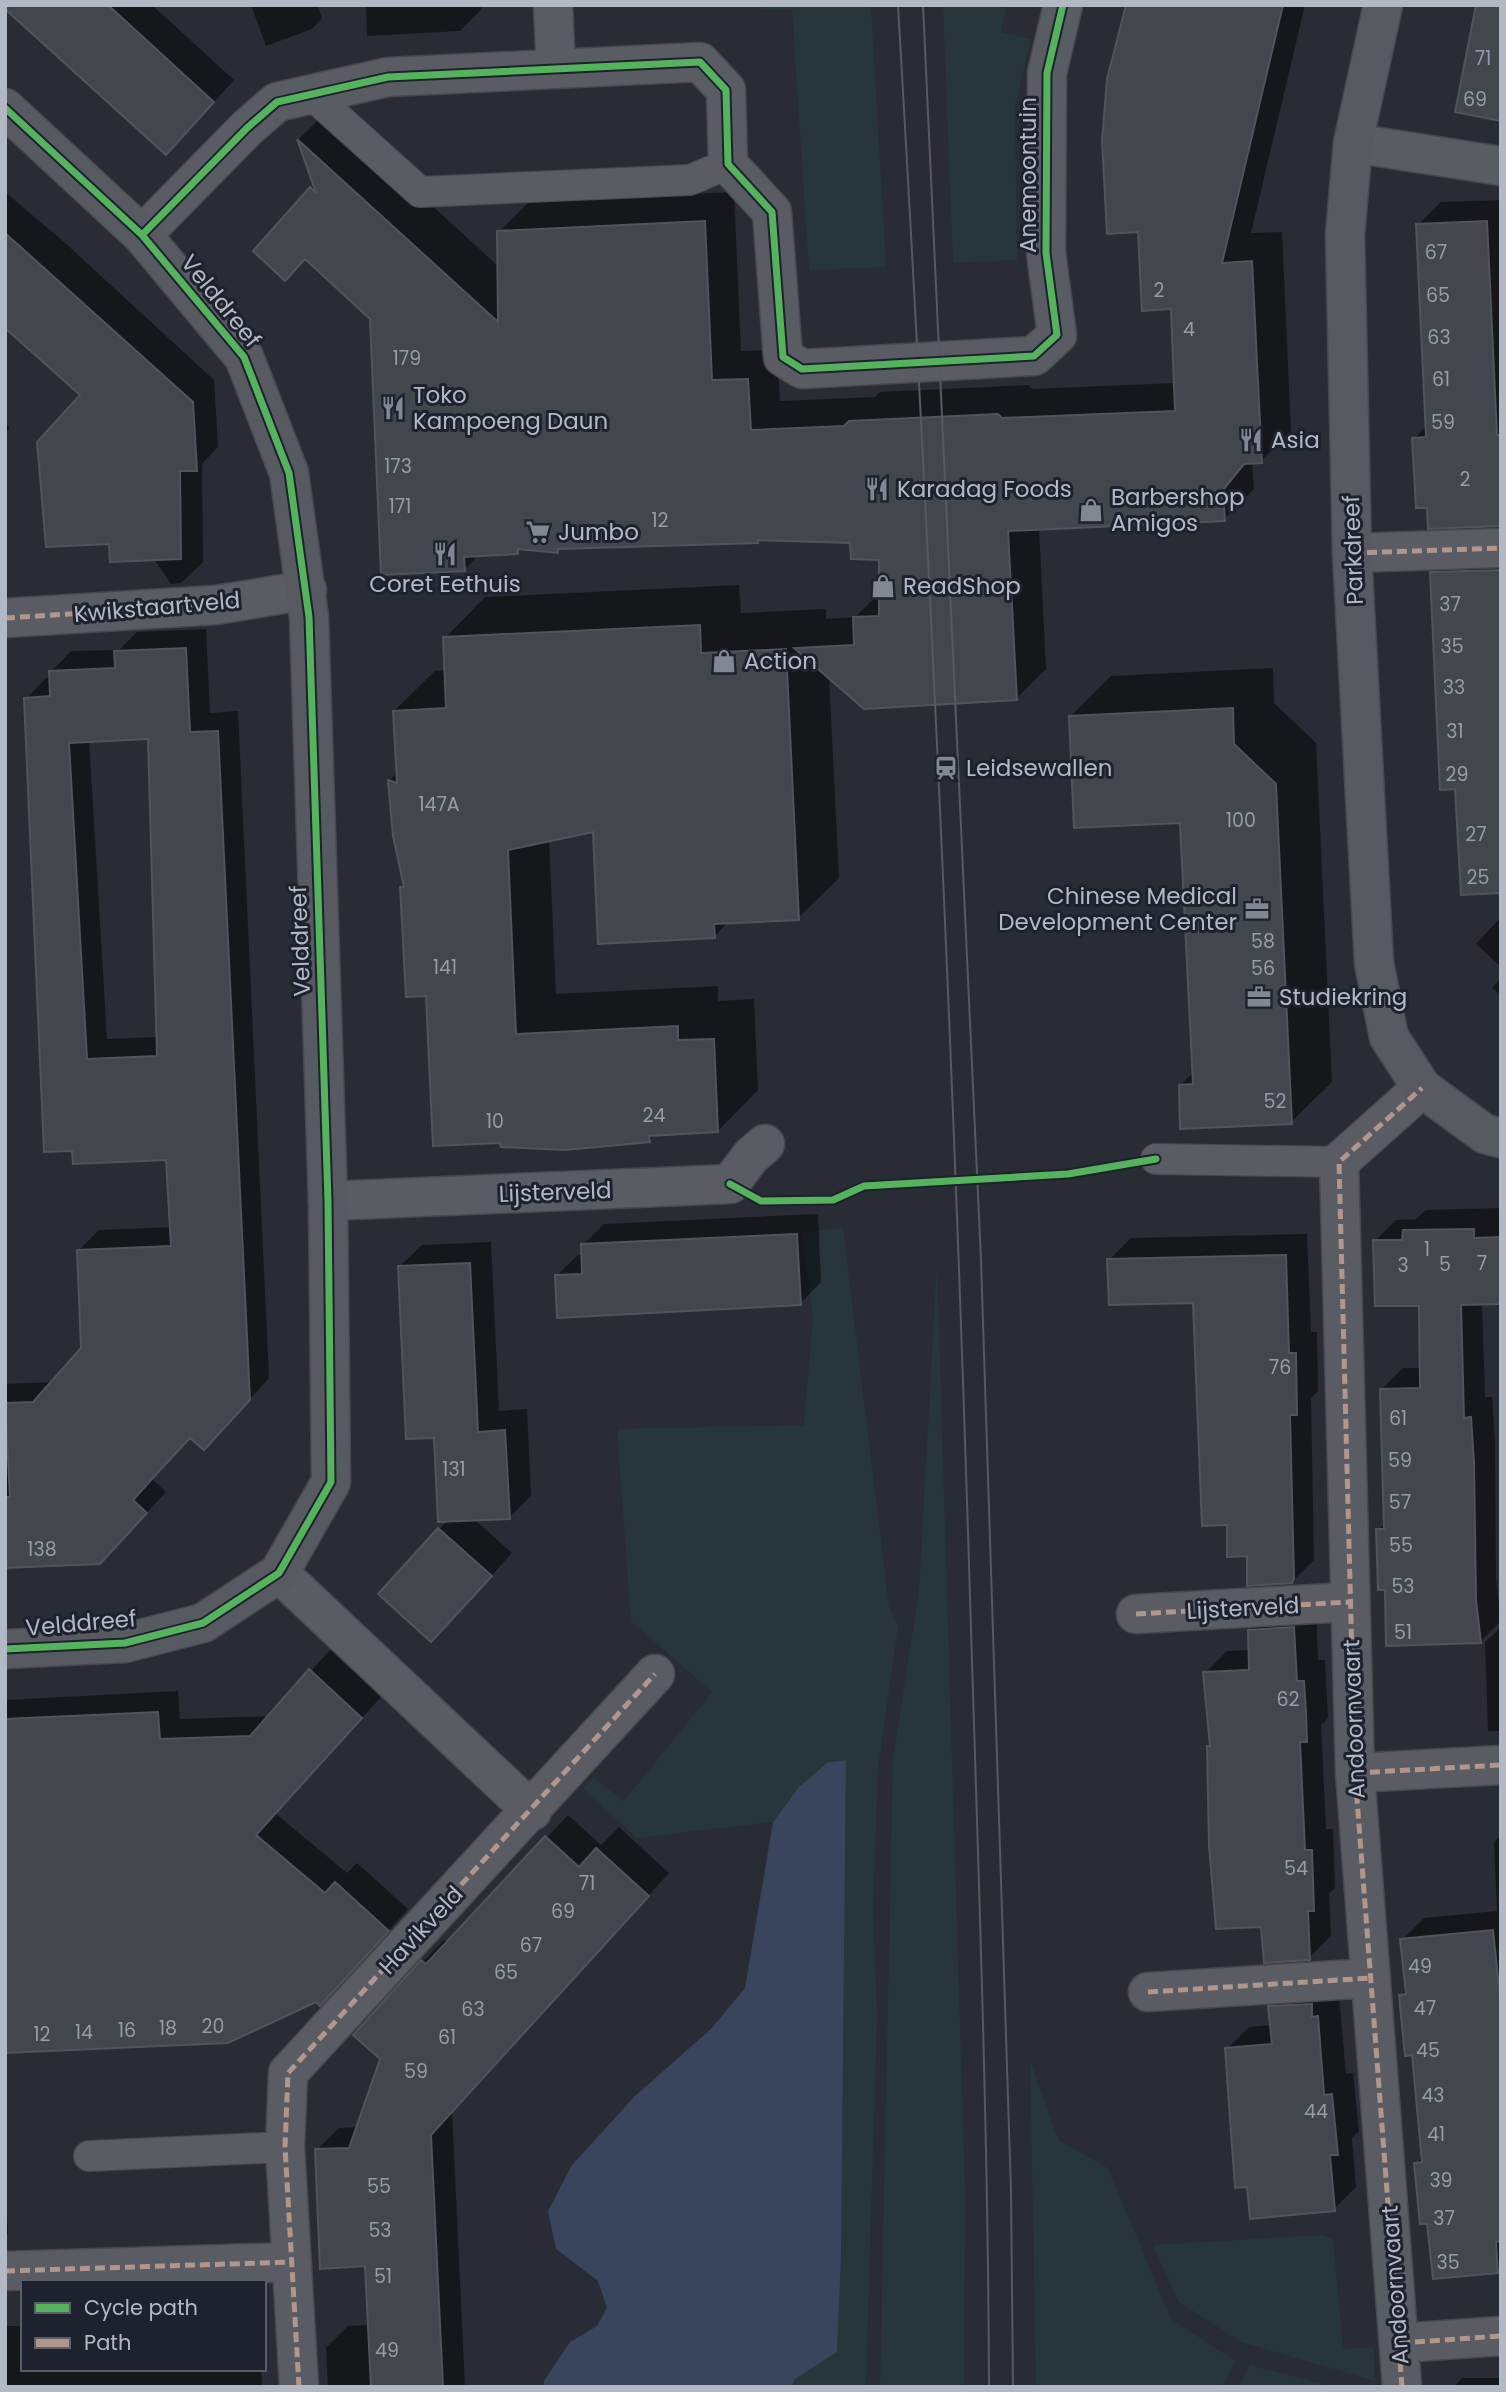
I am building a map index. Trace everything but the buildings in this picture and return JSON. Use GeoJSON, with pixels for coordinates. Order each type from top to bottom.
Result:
{"type":"FeatureCollection","features":[{"type":"Feature","properties":{"kind":"street"},"geometry":{"type":"LineString","coordinates":[[553,5],[556,69]]}},
{"type":"Feature","properties":{"kind":"street","name":"Anemoontuin"},"geometry":{"type":"LineString","coordinates":[[728,164],[772,212],[783,357],[802,369],[1034,356],[1057,335],[1045,253],[1047,73],[1063,5]]}},
{"type":"Feature","properties":{"kind":"street","name":"Parkdreef"},"geometry":{"type":"LineString","coordinates":[[1383,5],[1353,143],[1345,235],[1352,553],[1374,963],[1388,1037],[1422,1088]]}},
{"type":"Feature","properties":{"kind":"street"},"geometry":{"type":"LineString","coordinates":[[142,235],[247,128],[278,102],[388,78],[700,62],[726,90],[728,164]]}},
{"type":"Feature","properties":{"kind":"street","name":"Velddreef"},"geometry":{"type":"LineString","coordinates":[[5,108],[142,235],[244,357],[289,473],[307,590],[328,1201],[331,1482],[279,1573],[204,1623],[125,1643],[5,1649]]}},
{"type":"Feature","properties":{"kind":"street"},"geometry":{"type":"LineString","coordinates":[[1353,143],[1500,159]]}},
{"type":"Feature","properties":{"kind":"street"},"geometry":{"type":"LineString","coordinates":[[1352,553],[1501,548]]}},
{"type":"Feature","properties":{"kind":"street","name":"Kwikstaartveld"},"geometry":{"type":"LineString","coordinates":[[5,618],[216,605],[307,590]]}},
{"type":"Feature","properties":{"kind":"street"},"geometry":{"type":"LineString","coordinates":[[1339,1162],[1422,1088],[1485,1134],[1501,1138]]}},
{"type":"Feature","properties":{"kind":"street","name":"Lijsterveld"},"geometry":{"type":"LineString","coordinates":[[328,1201],[730,1184],[751,1156],[765,1144]]}},
{"type":"Feature","properties":{"kind":"street","name":"Andoornvaart"},"geometry":{"type":"LineString","coordinates":[[1339,1162],[1355,1773],[1402,2387]]}},
{"type":"Feature","properties":{"kind":"street"},"geometry":{"type":"LineString","coordinates":[[279,1573],[532,1811]]}},
{"type":"Feature","properties":{"kind":"street","name":"Lijsterveld"},"geometry":{"type":"LineString","coordinates":[[1136,1614],[1349,1602]]}},
{"type":"Feature","properties":{"kind":"street","name":"Havikveld"},"geometry":{"type":"LineString","coordinates":[[299,2387],[285,2147],[288,2073],[532,1811],[655,1674]]}},
{"type":"Feature","properties":{"kind":"street"},"geometry":{"type":"LineString","coordinates":[[1355,1773],[1501,1765]]}},
{"type":"Feature","properties":{"kind":"street"},"geometry":{"type":"LineString","coordinates":[[1148,1992],[1371,1978]]}},
{"type":"Feature","properties":{"kind":"street"},"geometry":{"type":"LineString","coordinates":[[5,2271],[292,2262]]}},
{"type":"Feature","properties":{"kind":"street"},"geometry":{"type":"LineString","coordinates":[[1400,2343],[1501,2336]]}},
{"type":"Feature","properties":{"kind":"lane"},"geometry":{"type":"LineString","coordinates":[[310,93],[420,192],[690,180],[728,164]]}},
{"type":"Feature","properties":{"kind":"lane"},"geometry":{"type":"LineString","coordinates":[[1156,1159],[1339,1162]]}},
{"type":"Feature","properties":{"kind":"lane"},"geometry":{"type":"LineString","coordinates":[[89,2156],[285,2147]]}},
{"type":"Feature","properties":{"kind":"shaded area"},"geometry":{"type":"Polygon","coordinates":[[[761,5],[871,5],[886,267],[809,270],[792,10],[761,10],[761,5]]]}},
{"type":"Feature","properties":{"kind":"shaded area"},"geometry":{"type":"Polygon","coordinates":[[[943,5],[1006,5],[1001,32],[1031,39],[1015,106],[1017,260],[953,263],[943,5]]]}},
{"type":"Feature","properties":{"kind":"shaded area"},"geometry":{"type":"Polygon","coordinates":[[[843,1228],[889,1607],[898,1627],[878,1768],[873,1909],[877,2015],[866,2383],[864,2387],[791,2387],[795,2379],[837,2351],[841,2259],[846,1761],[834,1763],[813,1775],[795,1792],[773,1822],[637,1838],[583,1789],[593,1777],[624,1801],[712,1692],[631,1621],[617,1429],[804,1425],[813,1319],[802,1232],[843,1228]]]}},
{"type":"Feature","properties":{"kind":"shaded area"},"geometry":{"type":"Polygon","coordinates":[[[937,1263],[965,2191],[964,2387],[880,2387],[893,1759],[919,1591],[937,1263]]]}},
{"type":"Feature","properties":{"kind":"shaded area"},"geometry":{"type":"Polygon","coordinates":[[[1030,2060],[1058,2140],[1108,2168],[1171,2319],[1235,2361],[1222,2387],[1036,2387],[1030,2060]]]}},
{"type":"Feature","properties":{"kind":"shaded area"},"geometry":{"type":"Polygon","coordinates":[[[1323,2235],[1333,2239],[1343,2349],[1374,2347],[1375,2381],[1241,2342],[1178,2301],[1153,2245],[1323,2235]]]}},
{"type":"Feature","properties":{"kind":"shaded area"},"geometry":{"type":"Polygon","coordinates":[[[1250,2365],[1333,2387],[1238,2387],[1250,2365]]]}},
{"type":"Feature","properties":{"kind":"water"},"geometry":{"type":"Polygon","coordinates":[[[846,1760],[841,2259],[837,2352],[795,2379],[791,2387],[544,2387],[544,2381],[570,2342],[597,2326],[607,2308],[598,2281],[556,2249],[548,2211],[572,2165],[635,2096],[711,2029],[745,1988],[773,1822],[799,1787],[827,1763],[846,1760]]]}},
{"type":"Feature","properties":{"kind":"tram line"},"geometry":{"type":"LineString","coordinates":[[898,5],[930,602],[964,1398],[987,2189],[989,2387]]}},
{"type":"Feature","properties":{"kind":"tram line"},"geometry":{"type":"LineString","coordinates":[[923,5],[981,1260],[1011,2191],[1013,2387]]}},
{"type":"Feature","properties":{"kind":"marked path"},"geometry":{"type":"LineString","coordinates":[[1352,553],[1501,548]]}},
{"type":"Feature","properties":{"kind":"marked path"},"geometry":{"type":"LineString","coordinates":[[5,618],[216,605]]}},
{"type":"Feature","properties":{"kind":"marked path"},"geometry":{"type":"LineString","coordinates":[[1402,2387],[1355,1773],[1339,1162],[1422,1088]]}},
{"type":"Feature","properties":{"kind":"marked path"},"geometry":{"type":"LineString","coordinates":[[1136,1614],[1349,1602]]}},
{"type":"Feature","properties":{"kind":"marked path"},"geometry":{"type":"LineString","coordinates":[[299,2387],[285,2147],[288,2073],[655,1674]]}},
{"type":"Feature","properties":{"kind":"marked path"},"geometry":{"type":"LineString","coordinates":[[1355,1773],[1501,1765]]}},
{"type":"Feature","properties":{"kind":"marked path"},"geometry":{"type":"LineString","coordinates":[[1148,1992],[1371,1978]]}},
{"type":"Feature","properties":{"kind":"marked path"},"geometry":{"type":"LineString","coordinates":[[5,2271],[292,2262]]}},
{"type":"Feature","properties":{"kind":"marked path"},"geometry":{"type":"LineString","coordinates":[[1400,2343],[1501,2336]]}},
{"type":"Feature","properties":{"kind":"cycle path"},"geometry":{"type":"LineString","coordinates":[[142,235],[247,128],[277,102],[388,77],[700,62],[726,90],[728,164],[772,212],[783,357],[802,369],[1034,356],[1057,335],[1046,253],[1047,73],[1063,5]]}},
{"type":"Feature","properties":{"kind":"cycle path"},"geometry":{"type":"LineString","coordinates":[[5,108],[142,235],[244,357],[289,473],[309,617],[328,1201],[331,1482],[279,1573],[203,1623],[125,1643],[5,1649]]}},
{"type":"Feature","properties":{"kind":"cycle path"},"geometry":{"type":"LineString","coordinates":[[730,1184],[761,1201],[833,1200],[864,1186],[1068,1174],[1156,1159]]}},
{"type":"Feature","properties":{"kind":"place","name":"Toko Kampoeng Daun"},"geometry":{"type":"Point","coordinates":[393,408]}},
{"type":"Feature","properties":{"kind":"place","name":"Asia"},"geometry":{"type":"Point","coordinates":[1251,440]}},
{"type":"Feature","properties":{"kind":"place","name":"Karadag Foods"},"geometry":{"type":"Point","coordinates":[877,489]}},
{"type":"Feature","properties":{"kind":"place","name":"Barbershop Amigos"},"geometry":{"type":"Point","coordinates":[1091,510]}},
{"type":"Feature","properties":{"kind":"place","name":"Jumbo"},"geometry":{"type":"Point","coordinates":[538,532]}},
{"type":"Feature","properties":{"kind":"place","name":"Coret Eethuis"},"geometry":{"type":"Point","coordinates":[445,554]}},
{"type":"Feature","properties":{"kind":"place","name":"ReadShop"},"geometry":{"type":"Point","coordinates":[883,586]}},
{"type":"Feature","properties":{"kind":"place","name":"Action"},"geometry":{"type":"Point","coordinates":[724,661]}},
{"type":"Feature","properties":{"kind":"place","name":"Leidsewallen"},"geometry":{"type":"Point","coordinates":[946,768]}},
{"type":"Feature","properties":{"kind":"place","name":"Chinese Medical Development Center"},"geometry":{"type":"Point","coordinates":[1257,909]}},
{"type":"Feature","properties":{"kind":"place","name":"Studiekring"},"geometry":{"type":"Point","coordinates":[1259,997]}}]}
